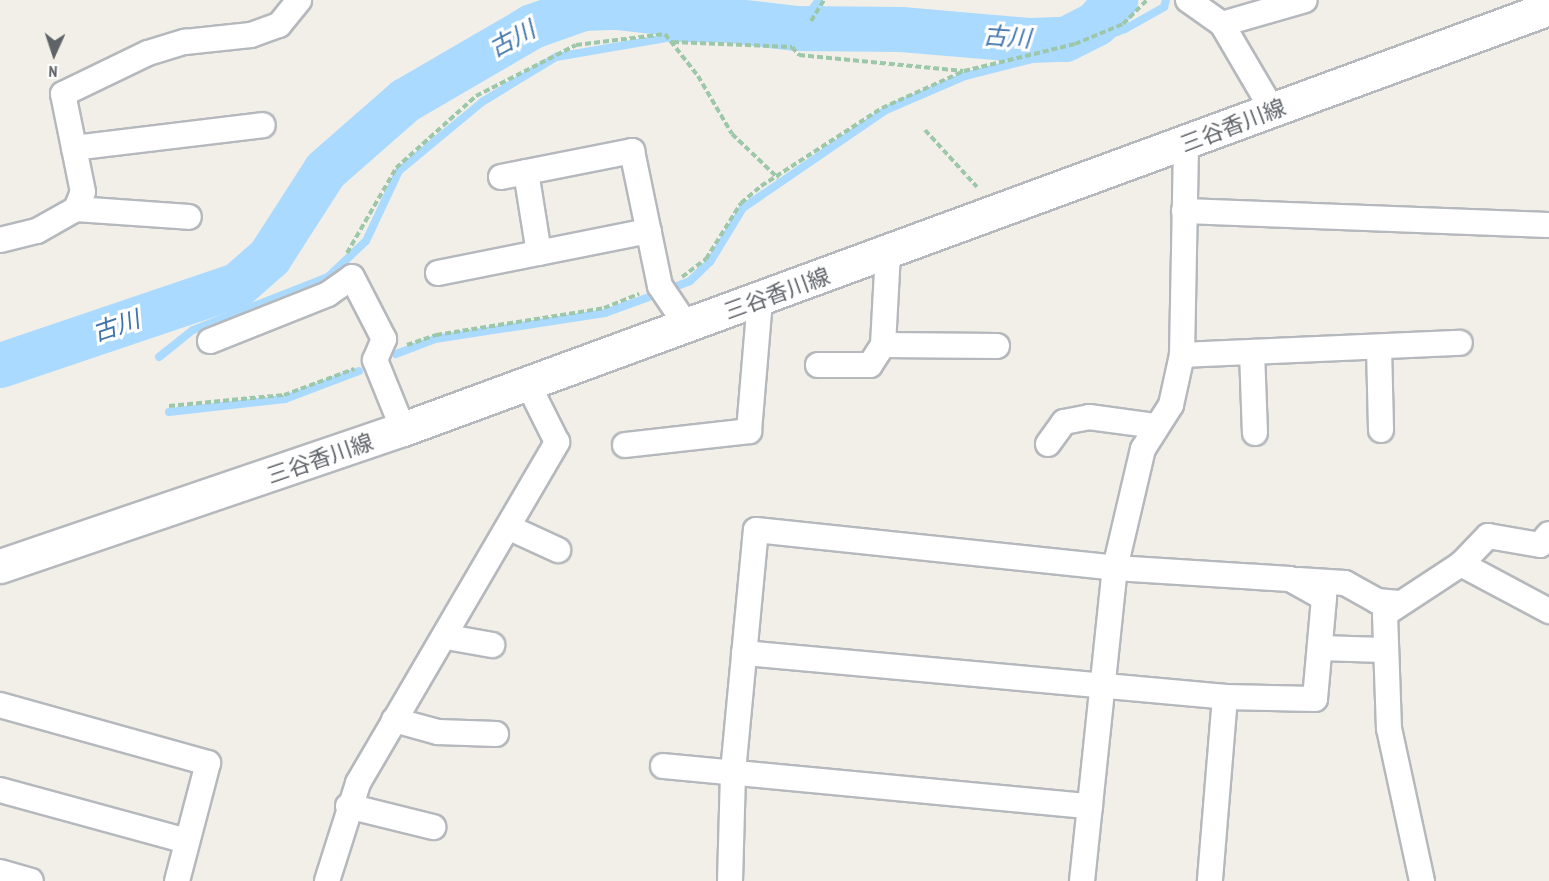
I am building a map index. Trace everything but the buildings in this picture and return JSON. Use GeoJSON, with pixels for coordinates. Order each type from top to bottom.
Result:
{"type":"FeatureCollection","features":[{"type":"Feature","properties":{"kind":"main road","name":"三谷香川線"},"geometry":{"type":"LineString","coordinates":[[0,566],[403,429],[528,384],[1186,145],[1549,8]]}},
{"type":"Feature","properties":{"kind":"street"},"geometry":{"type":"LineString","coordinates":[[76,209],[83,192],[63,94],[148,53],[185,42],[251,35],[279,25],[299,0]]}},
{"type":"Feature","properties":{"kind":"street"},"geometry":{"type":"LineString","coordinates":[[1188,0],[1221,24],[1273,111]]}},
{"type":"Feature","properties":{"kind":"street"},"geometry":{"type":"LineString","coordinates":[[1221,24],[1305,0]]}},
{"type":"Feature","properties":{"kind":"street"},"geometry":{"type":"LineString","coordinates":[[74,148],[263,125]]}},
{"type":"Feature","properties":{"kind":"street"},"geometry":{"type":"LineString","coordinates":[[1082,881],[1115,568],[1143,449],[1171,405],[1182,355],[1186,145]]}},
{"type":"Feature","properties":{"kind":"street"},"geometry":{"type":"LineString","coordinates":[[501,177],[632,151],[660,286],[687,326]]}},
{"type":"Feature","properties":{"kind":"street"},"geometry":{"type":"LineString","coordinates":[[526,172],[539,253]]}},
{"type":"Feature","properties":{"kind":"street"},"geometry":{"type":"LineString","coordinates":[[0,240],[37,231],[76,209],[189,218]]}},
{"type":"Feature","properties":{"kind":"street"},"geometry":{"type":"LineString","coordinates":[[1184,211],[1549,225]]}},
{"type":"Feature","properties":{"kind":"street"},"geometry":{"type":"LineString","coordinates":[[438,273],[649,231]]}},
{"type":"Feature","properties":{"kind":"street"},"geometry":{"type":"LineString","coordinates":[[818,365],[870,365],[883,345],[888,253]]}},
{"type":"Feature","properties":{"kind":"street"},"geometry":{"type":"LineString","coordinates":[[210,341],[328,294],[352,277],[384,339],[375,360],[403,429]]}},
{"type":"Feature","properties":{"kind":"street"},"geometry":{"type":"LineString","coordinates":[[625,445],[749,431],[760,300]]}},
{"type":"Feature","properties":{"kind":"street"},"geometry":{"type":"LineString","coordinates":[[1182,355],[1460,344]]}},
{"type":"Feature","properties":{"kind":"street"},"geometry":{"type":"LineString","coordinates":[[883,345],[998,346]]}},
{"type":"Feature","properties":{"kind":"street"},"geometry":{"type":"LineString","coordinates":[[1379,347],[1381,430]]}},
{"type":"Feature","properties":{"kind":"street"},"geometry":{"type":"LineString","coordinates":[[1252,352],[1255,434]]}},
{"type":"Feature","properties":{"kind":"street"},"geometry":{"type":"LineString","coordinates":[[327,881],[348,806],[394,720],[447,637],[557,442],[528,384]]}},
{"type":"Feature","properties":{"kind":"street"},"geometry":{"type":"LineString","coordinates":[[1047,444],[1064,422],[1089,417],[1156,426]]}},
{"type":"Feature","properties":{"kind":"street"},"geometry":{"type":"LineString","coordinates":[[510,528],[558,550]]}},
{"type":"Feature","properties":{"kind":"street"},"geometry":{"type":"LineString","coordinates":[[730,881],[734,772],[756,530],[1115,568],[1345,583],[1377,601],[1399,603]]}},
{"type":"Feature","properties":{"kind":"street"},"geometry":{"type":"LineString","coordinates":[[1422,881],[1389,729],[1383,650],[1385,614],[1461,564],[1488,536],[1540,545],[1549,534]]}},
{"type":"Feature","properties":{"kind":"street"},"geometry":{"type":"LineString","coordinates":[[1461,564],[1549,611]]}},
{"type":"Feature","properties":{"kind":"street"},"geometry":{"type":"LineString","coordinates":[[744,653],[1225,698],[1315,699],[1324,598],[1290,579]]}},
{"type":"Feature","properties":{"kind":"street"},"geometry":{"type":"LineString","coordinates":[[447,637],[492,645]]}},
{"type":"Feature","properties":{"kind":"street"},"geometry":{"type":"LineString","coordinates":[[1320,648],[1383,650]]}},
{"type":"Feature","properties":{"kind":"street"},"geometry":{"type":"LineString","coordinates":[[1210,881],[1225,698]]}},
{"type":"Feature","properties":{"kind":"street"},"geometry":{"type":"LineString","coordinates":[[0,705],[208,763],[177,881]]}},
{"type":"Feature","properties":{"kind":"street"},"geometry":{"type":"LineString","coordinates":[[394,720],[438,732],[496,734]]}},
{"type":"Feature","properties":{"kind":"street"},"geometry":{"type":"LineString","coordinates":[[663,766],[1090,806]]}},
{"type":"Feature","properties":{"kind":"street"},"geometry":{"type":"LineString","coordinates":[[0,790],[187,841]]}},
{"type":"Feature","properties":{"kind":"street"},"geometry":{"type":"LineString","coordinates":[[348,806],[434,827]]}},
{"type":"Feature","properties":{"kind":"street"},"geometry":{"type":"LineString","coordinates":[[0,872],[31,881]]}},
{"type":"Feature","properties":{"kind":"path"},"geometry":{"type":"LineString","coordinates":[[811,21],[824,0]]}},
{"type":"Feature","properties":{"kind":"path"},"geometry":{"type":"LineString","coordinates":[[339,260],[367,226],[396,168],[476,96],[576,45],[664,34],[672,42],[732,134],[778,178]]}},
{"type":"Feature","properties":{"kind":"path"},"geometry":{"type":"LineString","coordinates":[[672,42],[792,47],[799,55],[964,71]]}},
{"type":"Feature","properties":{"kind":"path"},"geometry":{"type":"LineString","coordinates":[[926,130],[1003,212]]}},
{"type":"Feature","properties":{"kind":"waterway"},"geometry":{"type":"LineString","coordinates":[[159,357],[193,330],[328,277],[366,241],[399,171],[482,102],[556,57],[666,38],[789,39],[819,0]]}},
{"type":"Feature","properties":{"kind":"waterway","name":"古川"},"geometry":{"type":"LineString","coordinates":[[0,365],[237,285],[269,257],[325,170],[405,100],[532,26],[583,8],[617,7],[795,28],[901,29],[1029,40],[1065,39],[1096,23],[1115,0]]}},
{"type":"Feature","properties":{"kind":"waterway"},"geometry":{"type":"LineString","coordinates":[[672,288],[690,281],[710,262],[743,208],[886,110],[965,76],[1076,48],[1125,29],[1164,7],[1166,0]]}},
{"type":"Feature","properties":{"kind":"waterway"},"geometry":{"type":"LineString","coordinates":[[396,354],[435,339],[605,313],[649,297]]}},
{"type":"Feature","properties":{"kind":"waterway"},"geometry":{"type":"LineString","coordinates":[[169,412],[285,399],[359,371]]}}]}
